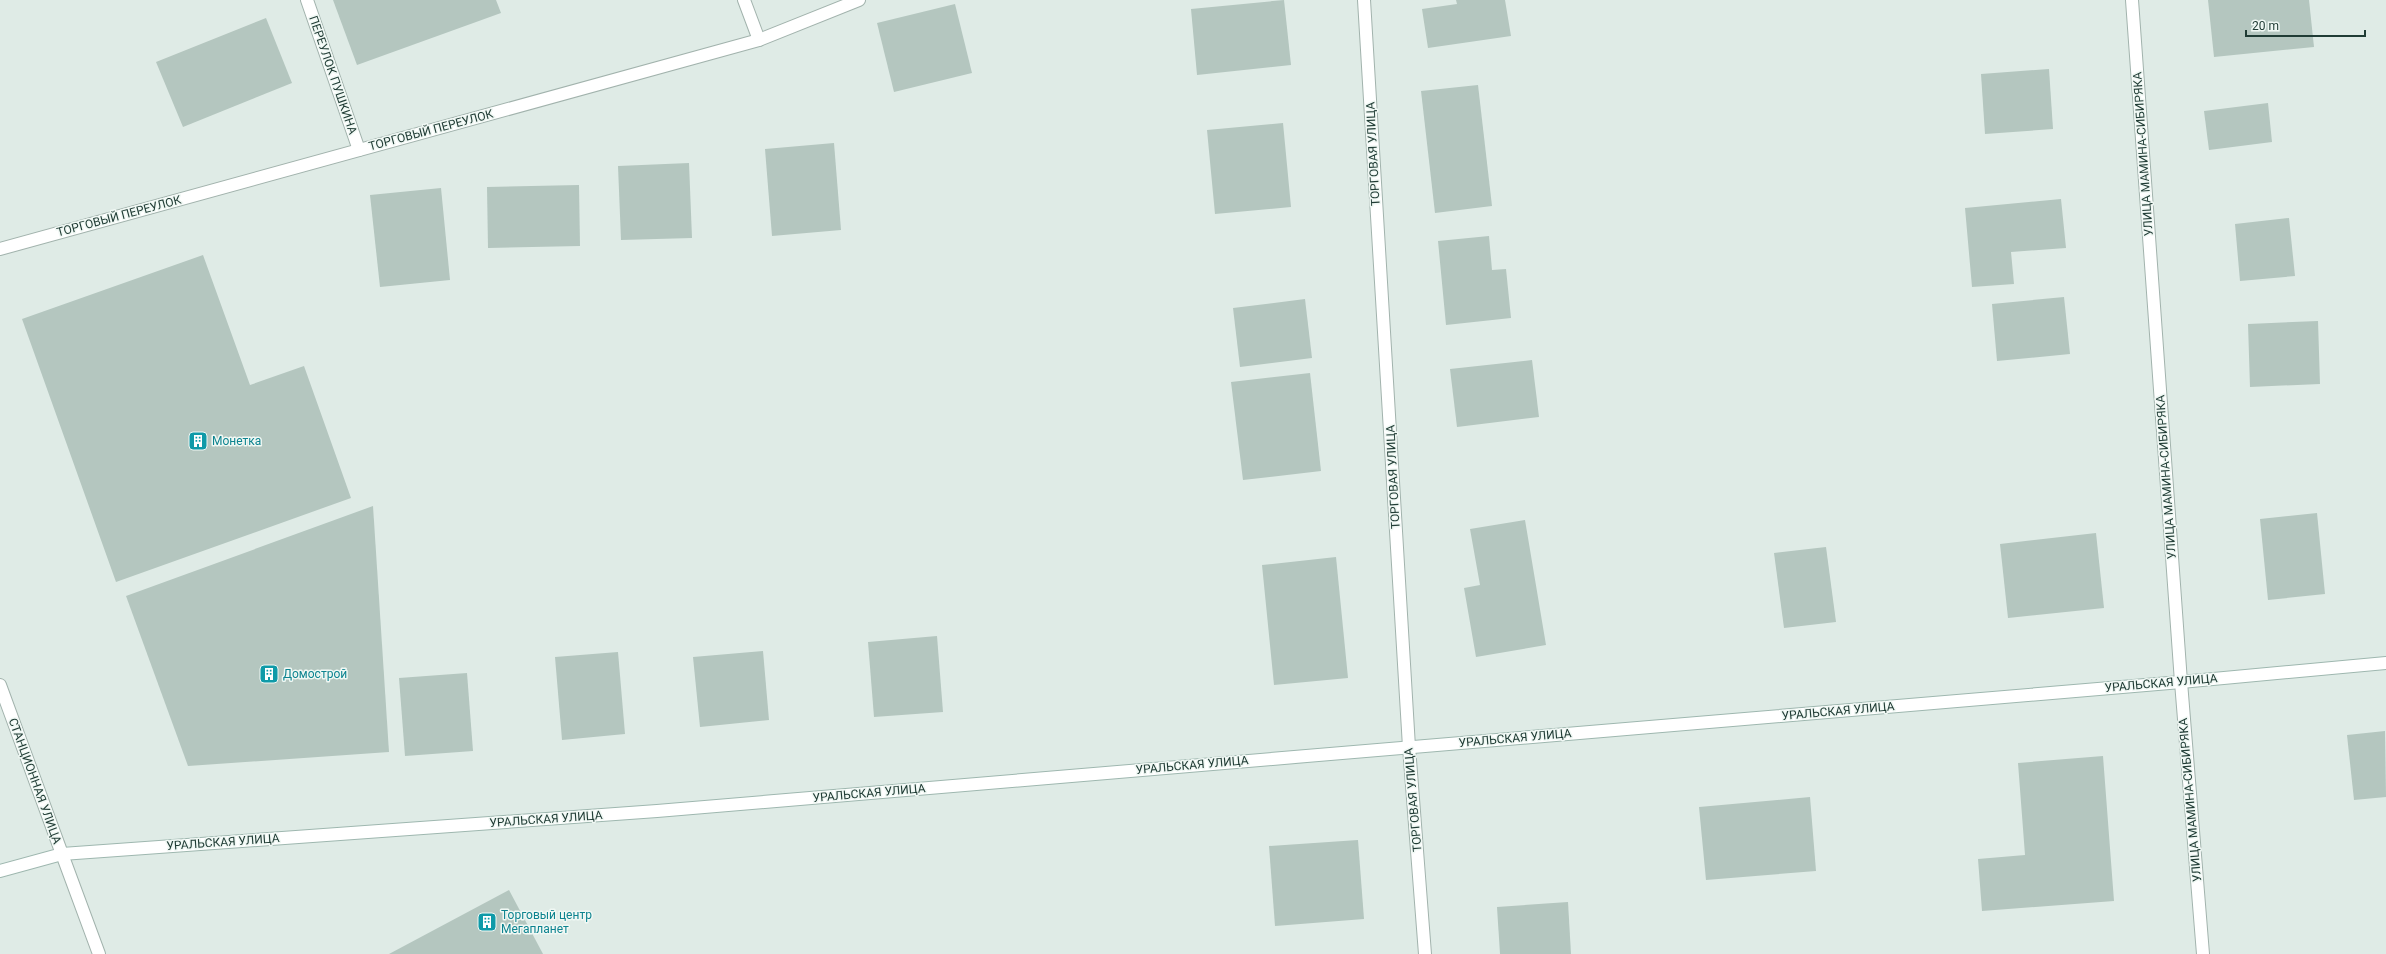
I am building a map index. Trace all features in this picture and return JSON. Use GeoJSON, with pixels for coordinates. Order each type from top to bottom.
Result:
{"type":"FeatureCollection","features":[{"type":"Feature","properties":{"kind":"street","name":"ПЕРЕУЛОК ПУШКИНА"},"geometry":{"type":"LineString","coordinates":[[307,0],[359,150]]}},
{"type":"Feature","properties":{"kind":"street"},"geometry":{"type":"LineString","coordinates":[[744,0],[759,40]]}},
{"type":"Feature","properties":{"kind":"street","name":"ТОРГОВЫЙ ПЕРЕУЛОК"},"geometry":{"type":"LineString","coordinates":[[0,249],[759,40],[859,0]]}},
{"type":"Feature","properties":{"kind":"street","name":"ТОРГОВАЯ УЛИЦА"},"geometry":{"type":"LineString","coordinates":[[1364,0],[1409,747],[1425,954]]}},
{"type":"Feature","properties":{"kind":"street","name":"УЛИЦА МАМИНА-СИБИРЯКА"},"geometry":{"type":"LineString","coordinates":[[2132,0],[2181,682],[2203,954]]}},
{"type":"Feature","properties":{"kind":"street","name":"УРАЛЬСКАЯ УЛИЦА"},"geometry":{"type":"LineString","coordinates":[[0,871],[62,854],[657,811],[2181,682],[2386,663]]}},
{"type":"Feature","properties":{"kind":"street","name":"СТАНЦИОННАЯ УЛИЦА"},"geometry":{"type":"LineString","coordinates":[[0,685],[99,954]]}},
{"type":"Feature","properties":{"kind":"building"},"geometry":{"type":"Polygon","coordinates":[[[333,0],[496,0],[501,13],[357,65],[333,0]]]}},
{"type":"Feature","properties":{"kind":"building"},"geometry":{"type":"Polygon","coordinates":[[[1284,0],[1291,65],[1197,75],[1191,9],[1284,0]]]}},
{"type":"Feature","properties":{"kind":"building"},"geometry":{"type":"Polygon","coordinates":[[[1456,0],[1505,0],[1511,36],[1428,48],[1422,9],[1457,4],[1456,0]]]}},
{"type":"Feature","properties":{"kind":"building"},"geometry":{"type":"Polygon","coordinates":[[[2208,0],[2309,0],[2314,47],[2214,57],[2208,0]]]}},
{"type":"Feature","properties":{"kind":"building"},"geometry":{"type":"Polygon","coordinates":[[[955,4],[972,73],[894,92],[877,23],[955,4]]]}},
{"type":"Feature","properties":{"kind":"building"},"geometry":{"type":"Polygon","coordinates":[[[266,18],[292,83],[183,127],[156,62],[266,18]]]}},
{"type":"Feature","properties":{"kind":"building"},"geometry":{"type":"Polygon","coordinates":[[[2049,69],[2053,129],[1985,134],[1981,74],[2049,69]]]}},
{"type":"Feature","properties":{"kind":"building"},"geometry":{"type":"Polygon","coordinates":[[[1478,85],[1492,206],[1435,213],[1421,91],[1478,85]]]}},
{"type":"Feature","properties":{"kind":"building"},"geometry":{"type":"Polygon","coordinates":[[[2268,103],[2272,142],[2209,150],[2204,111],[2268,103]]]}},
{"type":"Feature","properties":{"kind":"building"},"geometry":{"type":"Polygon","coordinates":[[[1283,123],[1291,207],[1215,214],[1207,130],[1283,123]]]}},
{"type":"Feature","properties":{"kind":"building"},"geometry":{"type":"Polygon","coordinates":[[[834,143],[841,230],[772,236],[765,149],[834,143]]]}},
{"type":"Feature","properties":{"kind":"building"},"geometry":{"type":"Polygon","coordinates":[[[689,163],[692,238],[621,240],[618,166],[689,163]]]}},
{"type":"Feature","properties":{"kind":"building"},"geometry":{"type":"Polygon","coordinates":[[[579,185],[580,246],[488,248],[487,187],[579,185]]]}},
{"type":"Feature","properties":{"kind":"building"},"geometry":{"type":"Polygon","coordinates":[[[441,188],[450,280],[380,287],[370,195],[441,188]]]}},
{"type":"Feature","properties":{"kind":"building"},"geometry":{"type":"Polygon","coordinates":[[[2061,199],[2066,248],[2011,252],[2014,284],[1972,287],[1965,208],[2061,199]]]}},
{"type":"Feature","properties":{"kind":"building"},"geometry":{"type":"Polygon","coordinates":[[[2289,218],[2295,276],[2240,281],[2235,224],[2289,218]]]}},
{"type":"Feature","properties":{"kind":"building"},"geometry":{"type":"Polygon","coordinates":[[[1489,236],[1492,270],[1506,269],[1511,318],[1446,325],[1438,241],[1489,236]]]}},
{"type":"Feature","properties":{"kind":"building","name":"Монетка"},"geometry":{"type":"Polygon","coordinates":[[[203,255],[250,385],[304,366],[351,498],[116,582],[22,319],[203,255]]]}},
{"type":"Feature","properties":{"kind":"building"},"geometry":{"type":"Polygon","coordinates":[[[2064,297],[2070,354],[1997,361],[1992,304],[2064,297]]]}},
{"type":"Feature","properties":{"kind":"building"},"geometry":{"type":"Polygon","coordinates":[[[1305,299],[1312,358],[1240,367],[1233,308],[1305,299]]]}},
{"type":"Feature","properties":{"kind":"building"},"geometry":{"type":"Polygon","coordinates":[[[2318,321],[2320,384],[2250,387],[2248,324],[2318,321]]]}},
{"type":"Feature","properties":{"kind":"building"},"geometry":{"type":"Polygon","coordinates":[[[1532,360],[1539,417],[1457,427],[1450,369],[1532,360]]]}},
{"type":"Feature","properties":{"kind":"building"},"geometry":{"type":"Polygon","coordinates":[[[1310,373],[1321,471],[1243,480],[1231,382],[1310,373]]]}},
{"type":"Feature","properties":{"kind":"building","name":"Домострой"},"geometry":{"type":"Polygon","coordinates":[[[373,506],[389,752],[188,766],[126,596],[373,506]]]}},
{"type":"Feature","properties":{"kind":"building"},"geometry":{"type":"Polygon","coordinates":[[[2317,513],[2325,594],[2268,600],[2260,519],[2317,513]]]}},
{"type":"Feature","properties":{"kind":"building"},"geometry":{"type":"Polygon","coordinates":[[[1525,520],[1546,645],[1476,657],[1464,588],[1480,585],[1470,529],[1525,520]]]}},
{"type":"Feature","properties":{"kind":"building"},"geometry":{"type":"Polygon","coordinates":[[[2096,533],[2104,608],[2008,618],[2000,544],[2096,533]]]}},
{"type":"Feature","properties":{"kind":"building"},"geometry":{"type":"Polygon","coordinates":[[[1826,547],[1836,622],[1784,628],[1774,553],[1826,547]]]}},
{"type":"Feature","properties":{"kind":"building"},"geometry":{"type":"Polygon","coordinates":[[[1336,557],[1348,678],[1274,685],[1262,565],[1336,557]]]}},
{"type":"Feature","properties":{"kind":"building"},"geometry":{"type":"Polygon","coordinates":[[[937,636],[943,712],[874,717],[868,642],[937,636]]]}},
{"type":"Feature","properties":{"kind":"building"},"geometry":{"type":"Polygon","coordinates":[[[763,651],[769,720],[700,727],[693,657],[763,651]]]}},
{"type":"Feature","properties":{"kind":"building"},"geometry":{"type":"Polygon","coordinates":[[[618,652],[625,734],[562,740],[555,657],[618,652]]]}},
{"type":"Feature","properties":{"kind":"building"},"geometry":{"type":"Polygon","coordinates":[[[467,673],[473,751],[405,756],[399,678],[467,673]]]}},
{"type":"Feature","properties":{"kind":"building"},"geometry":{"type":"Polygon","coordinates":[[[2385,731],[2386,797],[2354,800],[2347,735],[2385,731]]]}},
{"type":"Feature","properties":{"kind":"building"},"geometry":{"type":"Polygon","coordinates":[[[2103,756],[2114,901],[1982,911],[1978,859],[2025,855],[2018,763],[2103,756]]]}},
{"type":"Feature","properties":{"kind":"building"},"geometry":{"type":"Polygon","coordinates":[[[1810,797],[1816,871],[1706,880],[1699,807],[1810,797]]]}},
{"type":"Feature","properties":{"kind":"building"},"geometry":{"type":"Polygon","coordinates":[[[1358,840],[1364,919],[1275,926],[1269,846],[1358,840]]]}},
{"type":"Feature","properties":{"kind":"building","name":"Торговый центр Мегапланет"},"geometry":{"type":"Polygon","coordinates":[[[509,890],[543,954],[389,954],[509,890]]]}},
{"type":"Feature","properties":{"kind":"building"},"geometry":{"type":"Polygon","coordinates":[[[1568,902],[1571,954],[1500,954],[1497,907],[1568,902]]]}},
{"type":"Feature","properties":{"kind":"place","name":"Монетка"},"geometry":{"type":"Point","coordinates":[198,441]}},
{"type":"Feature","properties":{"kind":"place","name":"Домострой"},"geometry":{"type":"Point","coordinates":[269,674]}},
{"type":"Feature","properties":{"kind":"place","name":"Торговый центр Мегапланет"},"geometry":{"type":"Point","coordinates":[487,922]}}]}
